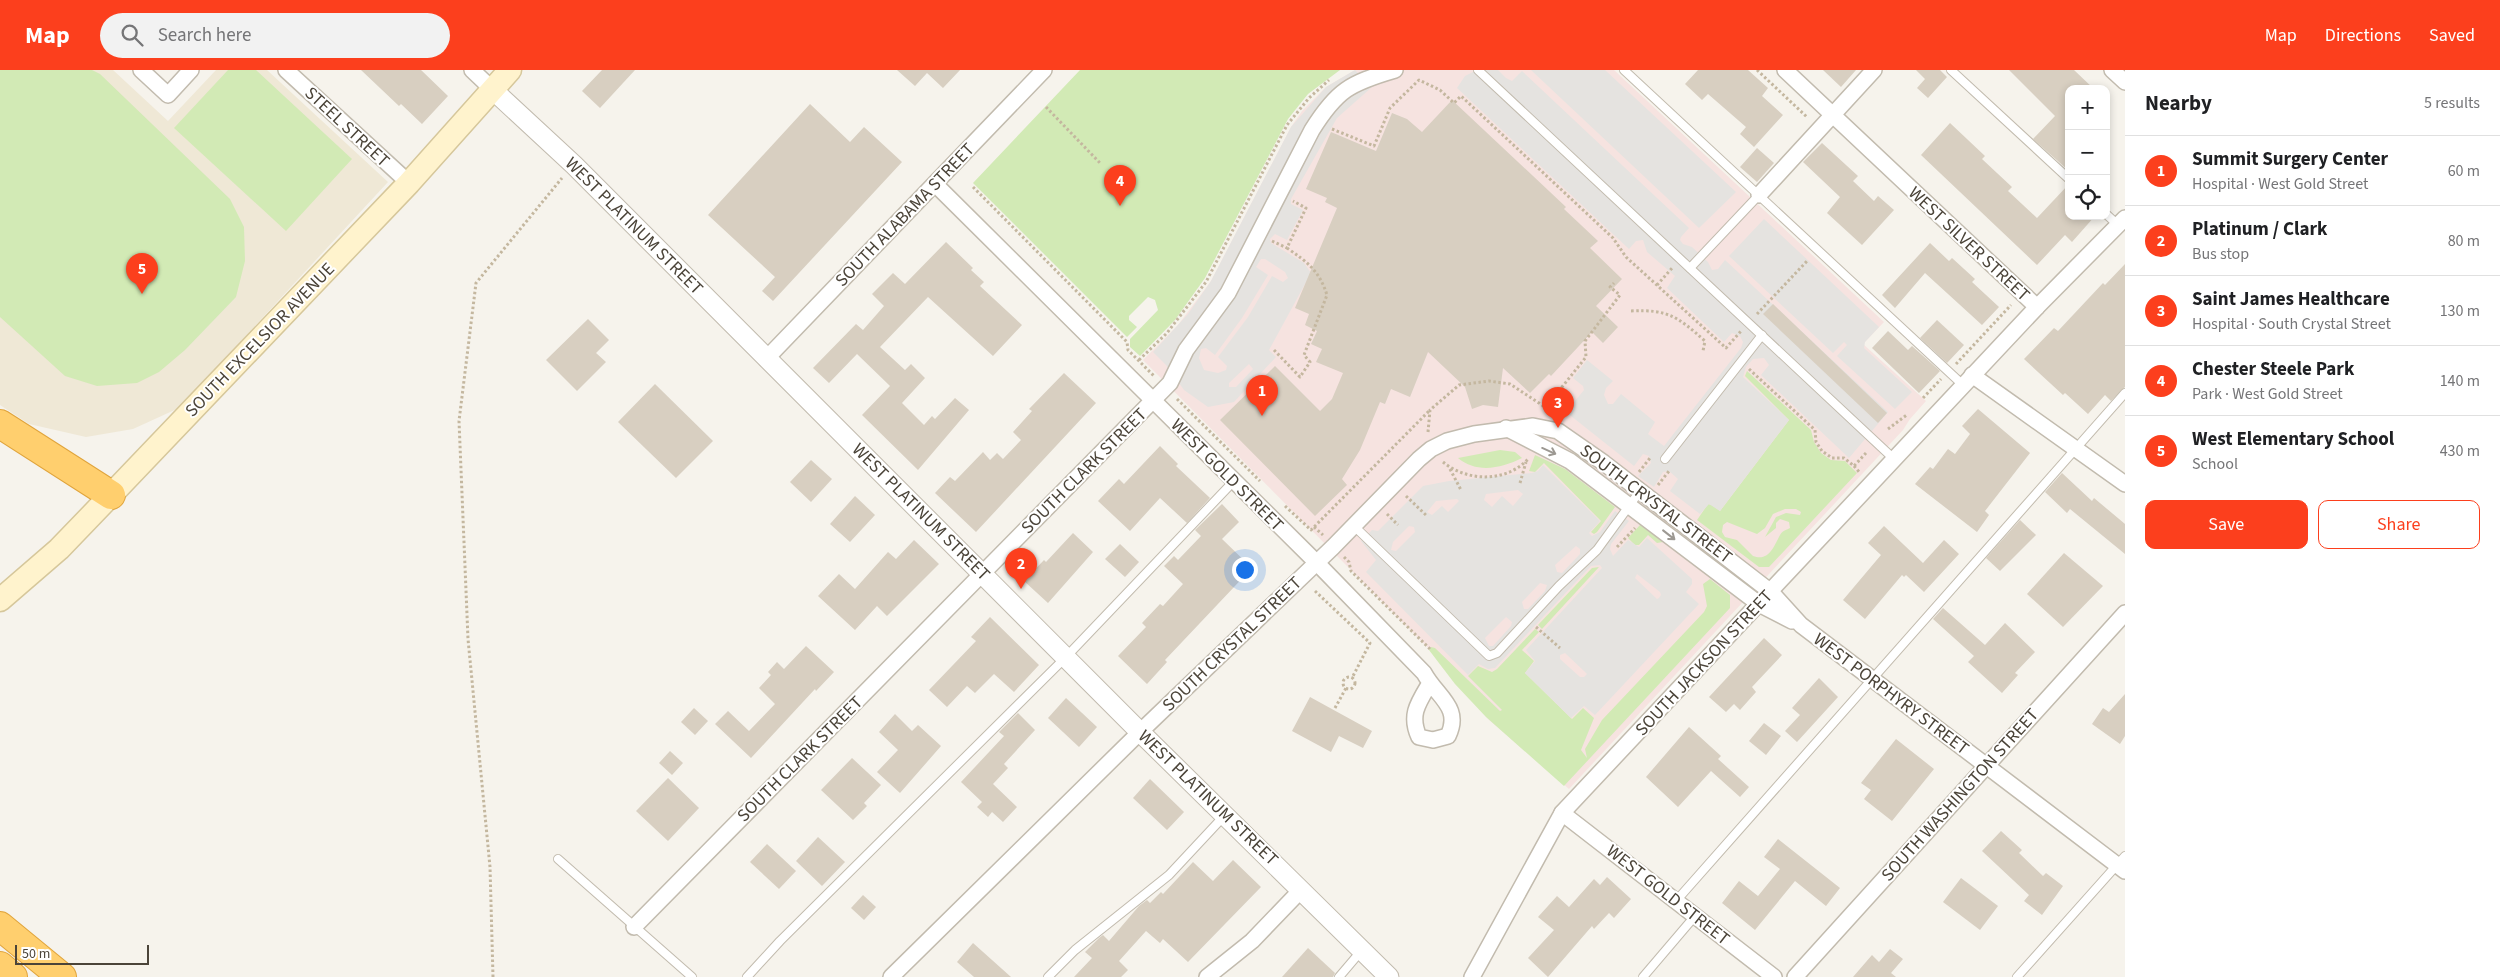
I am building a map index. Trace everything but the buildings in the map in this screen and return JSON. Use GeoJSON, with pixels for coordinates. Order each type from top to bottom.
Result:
{"type":"FeatureCollection","features":[{"type":"Feature","properties":{"kind":"highway"},"geometry":{"type":"LineString","coordinates":[[0,424],[111,495]]}},
{"type":"Feature","properties":{"kind":"highway"},"geometry":{"type":"LineString","coordinates":[[0,926],[62,977]]}},
{"type":"Feature","properties":{"kind":"highway"},"geometry":{"type":"LineString","coordinates":[[0,966],[13,977]]}},
{"type":"Feature","properties":{"kind":"main road","name":"SOUTH EXCELSIOR AVENUE"},"geometry":{"type":"LineString","coordinates":[[0,600],[59,549],[111,495],[409,183],[510,70]]}},
{"type":"Feature","properties":{"kind":"street"},"geometry":{"type":"LineString","coordinates":[[141,70],[168,95],[191,70]]}},
{"type":"Feature","properties":{"kind":"street","name":"STEEL STREET"},"geometry":{"type":"LineString","coordinates":[[286,70],[409,183]]}},
{"type":"Feature","properties":{"kind":"street","name":"WEST PLATINUM STREET"},"geometry":{"type":"LineString","coordinates":[[472,70],[574,165],[1140,732],[1389,977]]}},
{"type":"Feature","properties":{"kind":"street","name":"SOUTH ALABAMA STREET"},"geometry":{"type":"LineString","coordinates":[[766,359],[1044,70]]}},
{"type":"Feature","properties":{"kind":"street","name":"SOUTH CLARK STREET"},"geometry":{"type":"LineString","coordinates":[[634,927],[1170,383],[1186,350],[1228,293],[1312,130],[1327,106],[1344,89],[1367,78],[1395,70]]}},
{"type":"Feature","properties":{"kind":"street","name":"WEST SILVER STREET"},"geometry":{"type":"LineString","coordinates":[[1784,70],[2037,307],[1968,380]]}},
{"type":"Feature","properties":{"kind":"street"},"geometry":{"type":"LineString","coordinates":[[1759,196],[1874,70]]}},
{"type":"Feature","properties":{"kind":"street"},"geometry":{"type":"LineString","coordinates":[[2112,70],[2125,82]]}},
{"type":"Feature","properties":{"kind":"street","name":"WEST GOLD STREET"},"geometry":{"type":"LineString","coordinates":[[935,184],[1233,482],[1317,563],[1392,639],[1424,673],[1430,683]]}},
{"type":"Feature","properties":{"kind":"street"},"geometry":{"type":"LineString","coordinates":[[2037,307],[2122,222]]}},
{"type":"Feature","properties":{"kind":"street"},"geometry":{"type":"LineString","coordinates":[[1968,380],[2075,448],[2125,484]]}},
{"type":"Feature","properties":{"kind":"street","name":"SOUTH JACKSON STREET"},"geometry":{"type":"LineString","coordinates":[[1472,977],[1562,813],[1968,380]]}},
{"type":"Feature","properties":{"kind":"street","name":"SOUTH CRYSTAL STREET"},"geometry":{"type":"LineString","coordinates":[[891,977],[1140,732],[1317,563],[1431,449],[1447,441],[1506,428],[1533,426],[1558,431],[1640,491],[1771,592]]}},
{"type":"Feature","properties":{"kind":"street","name":"SOUTH CRYSTAL STREET"},"geometry":{"type":"LineString","coordinates":[[1506,428],[1570,461],[1628,508],[1759,604]]}},
{"type":"Feature","properties":{"kind":"street","name":"WEST PORPHYRY STREET"},"geometry":{"type":"LineString","coordinates":[[1771,592],[1802,625],[1987,766],[2122,864]]}},
{"type":"Feature","properties":{"kind":"street","name":"WEST PORPHYRY STREET"},"geometry":{"type":"LineString","coordinates":[[1759,604],[1802,625]]}},
{"type":"Feature","properties":{"kind":"street","name":"SOUTH WASHINGTON STREET"},"geometry":{"type":"LineString","coordinates":[[1795,977],[2125,613]]}},
{"type":"Feature","properties":{"kind":"street","name":"WEST GOLD STREET"},"geometry":{"type":"LineString","coordinates":[[1562,813],[1774,977]]}},
{"type":"Feature","properties":{"kind":"street"},"geometry":{"type":"LineString","coordinates":[[1207,977],[1252,941],[1301,890]]}},
{"type":"Feature","properties":{"kind":"lane"},"geometry":{"type":"LineString","coordinates":[[1478,70],[1894,459]]}},
{"type":"Feature","properties":{"kind":"lane"},"geometry":{"type":"LineString","coordinates":[[1624,70],[1948,372],[1968,380]]}},
{"type":"Feature","properties":{"kind":"lane"},"geometry":{"type":"LineString","coordinates":[[1950,70],[2065,175]]}},
{"type":"Feature","properties":{"kind":"lane"},"geometry":{"type":"LineString","coordinates":[[1690,268],[1759,196]]}},
{"type":"Feature","properties":{"kind":"lane"},"geometry":{"type":"LineString","coordinates":[[2110,216],[2122,222]]}},
{"type":"Feature","properties":{"kind":"lane"},"geometry":{"type":"LineString","coordinates":[[1665,459],[1762,335]]}},
{"type":"Feature","properties":{"kind":"lane"},"geometry":{"type":"LineString","coordinates":[[1676,901],[2125,393]]}},
{"type":"Feature","properties":{"kind":"lane"},"geometry":{"type":"LineString","coordinates":[[747,977],[780,941],[1066,657],[1233,482]]}},
{"type":"Feature","properties":{"kind":"lane"},"geometry":{"type":"LineString","coordinates":[[1354,526],[1490,656],[1497,653],[1559,586],[1597,550],[1640,491]]}},
{"type":"Feature","properties":{"kind":"lane"},"geometry":{"type":"LineString","coordinates":[[1048,977],[1075,950],[1169,875],[1225,815]]}},
{"type":"Feature","properties":{"kind":"lane"},"geometry":{"type":"LineString","coordinates":[[558,859],[692,977]]}},
{"type":"Feature","properties":{"kind":"lane"},"geometry":{"type":"LineString","coordinates":[[2017,977],[2122,864]]}},
{"type":"Feature","properties":{"kind":"lane"},"geometry":{"type":"LineString","coordinates":[[1643,977],[1695,916]]}},
{"type":"Feature","properties":{"kind":"lane"},"geometry":{"type":"LineString","coordinates":[[1339,977],[1362,950]]}},
{"type":"Feature","properties":{"kind":"path"},"geometry":{"type":"LineString","coordinates":[[1757,70],[1814,123]]}},
{"type":"Feature","properties":{"kind":"path"},"geometry":{"type":"LineString","coordinates":[[1139,360],[1167,333],[1206,282],[1287,125],[1309,98],[1330,80]]}},
{"type":"Feature","properties":{"kind":"path"},"geometry":{"type":"LineString","coordinates":[[1330,134],[1333,128],[1374,146],[1390,108],[1419,80],[1440,90],[1454,103],[1461,96],[1613,238],[1626,257],[1657,285]]}},
{"type":"Feature","properties":{"kind":"path"},"geometry":{"type":"LineString","coordinates":[[1046,106],[1100,163]]}},
{"type":"Feature","properties":{"kind":"path"},"geometry":{"type":"LineString","coordinates":[[494,977],[490,867],[468,639],[459,421],[476,283],[574,165]]}},
{"type":"Feature","properties":{"kind":"path"},"geometry":{"type":"LineString","coordinates":[[973,187],[1127,342],[1128,350],[1157,378]]}},
{"type":"Feature","properties":{"kind":"path"},"geometry":{"type":"LineString","coordinates":[[1274,350],[1300,377],[1310,362],[1304,355],[1327,295],[1319,276],[1307,261],[1287,248],[1306,208],[1292,201],[1296,194]]}},
{"type":"Feature","properties":{"kind":"path"},"geometry":{"type":"LineString","coordinates":[[1546,407],[1586,357],[1585,341],[1620,295],[1610,287],[1614,283]]}},
{"type":"Feature","properties":{"kind":"path"},"geometry":{"type":"LineString","coordinates":[[1923,398],[2011,305]]}},
{"type":"Feature","properties":{"kind":"path"},"geometry":{"type":"LineString","coordinates":[[1630,311],[1660,311],[1680,319],[1705,341],[1703,351]]}},
{"type":"Feature","properties":{"kind":"path"},"geometry":{"type":"LineString","coordinates":[[1726,348],[1732,354]]}},
{"type":"Feature","properties":{"kind":"path"},"geometry":{"type":"LineString","coordinates":[[1746,367],[1815,430],[1816,442],[1822,451],[1832,458],[1844,458],[1861,473],[1854,480]]}},
{"type":"Feature","properties":{"kind":"path"},"geometry":{"type":"LineString","coordinates":[[1177,398],[1264,485]]}},
{"type":"Feature","properties":{"kind":"path"},"geometry":{"type":"LineString","coordinates":[[1282,503],[1310,530],[1430,410]]}},
{"type":"Feature","properties":{"kind":"path"},"geometry":{"type":"LineString","coordinates":[[1888,429],[1908,414]]}},
{"type":"Feature","properties":{"kind":"path"},"geometry":{"type":"LineString","coordinates":[[1450,468],[1469,475],[1501,475],[1512,471],[1534,453]]}},
{"type":"Feature","properties":{"kind":"path"},"geometry":{"type":"LineString","coordinates":[[1854,466],[1866,454]]}},
{"type":"Feature","properties":{"kind":"path"},"geometry":{"type":"LineString","coordinates":[[1438,465],[1451,458]]}},
{"type":"Feature","properties":{"kind":"path"},"geometry":{"type":"LineString","coordinates":[[1444,461],[1450,468],[1461,490]]}},
{"type":"Feature","properties":{"kind":"path"},"geometry":{"type":"LineString","coordinates":[[1520,483],[1526,461]]}},
{"type":"Feature","properties":{"kind":"path"},"geometry":{"type":"LineString","coordinates":[[1408,489],[1404,494],[1427,516]]}},
{"type":"Feature","properties":{"kind":"path"},"geometry":{"type":"LineString","coordinates":[[1611,552],[1640,522],[1628,508]]}},
{"type":"Feature","properties":{"kind":"path"},"geometry":{"type":"LineString","coordinates":[[1314,527],[1327,539]]}},
{"type":"Feature","properties":{"kind":"path"},"geometry":{"type":"LineString","coordinates":[[1343,556],[1350,562],[1351,571],[1430,649]]}},
{"type":"Feature","properties":{"kind":"path"},"geometry":{"type":"LineString","coordinates":[[1315,591],[1370,644],[1352,678],[1354,686],[1346,688]]}},
{"type":"Feature","properties":{"kind":"path"},"geometry":{"type":"LineString","coordinates":[[1536,626],[1560,648]]}},
{"type":"Feature","properties":{"kind":"path"},"geometry":{"type":"LineString","coordinates":[[1336,708],[1346,688],[1343,680],[1348,677],[1352,678]]}},
{"type":"Feature","properties":{"kind":"shaded area"},"geometry":{"type":"Polygon","coordinates":[[[0,70],[113,70],[168,121],[216,70],[267,70],[388,182],[179,408],[133,429],[86,437],[29,424],[0,405],[0,70]]]}},
{"type":"Feature","properties":{"kind":"shaded area"},"geometry":{"type":"Polygon","coordinates":[[[1355,70],[1614,70],[1884,322],[1863,344],[1926,401],[1903,430],[1569,789],[1488,719],[1446,666],[1143,360],[1178,325],[1211,281],[1291,127],[1302,111],[1326,87],[1355,70]]]}},
{"type":"Feature","properties":{"kind":"shaded area"},"geometry":{"type":"Polygon","coordinates":[[[1355,70],[1372,87],[1337,118],[1291,199],[1291,204],[1303,210],[1287,240],[1275,234],[1270,239],[1271,243],[1304,263],[1311,273],[1269,350],[1276,357],[1234,402],[1208,407],[1184,390],[1166,365],[1153,352],[1188,314],[1211,281],[1291,127],[1326,87],[1355,70]],[[1261,259],[1256,267],[1268,275],[1242,318],[1215,355],[1206,348],[1201,349],[1199,358],[1204,370],[1218,373],[1226,370],[1227,366],[1218,357],[1248,317],[1272,276],[1283,282],[1288,278],[1285,272],[1265,259],[1261,259]],[[1249,364],[1229,383],[1229,387],[1236,387],[1253,369],[1249,364]]]}},
{"type":"Feature","properties":{"kind":"shaded area"},"geometry":{"type":"Polygon","coordinates":[[[1477,70],[1498,70],[1512,81],[1522,71],[1689,228],[1681,237],[1680,240],[1683,244],[1692,247],[1708,262],[1712,270],[1718,269],[1725,260],[1888,412],[1849,458],[1761,375],[1769,365],[1764,358],[1753,359],[1746,367],[1743,377],[1789,420],[1720,511],[1709,504],[1700,514],[1670,491],[1678,479],[1669,471],[1663,472],[1654,487],[1638,476],[1651,463],[1649,456],[1643,454],[1634,466],[1566,412],[1584,390],[1583,386],[1573,378],[1587,360],[1613,381],[1606,388],[1604,395],[1608,404],[1613,404],[1621,394],[1655,422],[1648,434],[1664,446],[1741,348],[1743,342],[1740,336],[1732,333],[1724,342],[1667,288],[1675,276],[1647,252],[1643,240],[1636,241],[1629,249],[1457,88],[1465,76],[1477,70]]]}},
{"type":"Feature","properties":{"kind":"shaded area"},"geometry":{"type":"Polygon","coordinates":[[[1531,70],[1605,70],[1736,192],[1699,228],[1531,70]]]}},
{"type":"Feature","properties":{"kind":"shaded area"},"geometry":{"type":"Polygon","coordinates":[[[1764,219],[1879,327],[1865,342],[1864,348],[1912,392],[1895,409],[1837,356],[1847,345],[1844,342],[1833,353],[1729,256],[1764,219]]]}},
{"type":"Feature","properties":{"kind":"shaded area"},"geometry":{"type":"Polygon","coordinates":[[[1543,465],[1600,521],[1589,533],[1592,536],[1600,532],[1615,511],[1629,521],[1611,544],[1610,549],[1613,556],[1628,540],[1639,547],[1647,538],[1692,579],[1692,584],[1686,592],[1699,604],[1595,715],[1584,706],[1571,718],[1525,673],[1535,661],[1526,650],[1602,568],[1600,565],[1591,566],[1495,668],[1488,669],[1479,664],[1468,675],[1366,572],[1376,560],[1361,541],[1372,530],[1378,531],[1423,486],[1449,481],[1538,471],[1543,465]],[[1518,490],[1486,494],[1484,500],[1492,507],[1502,496],[1513,506],[1523,494],[1518,490]],[[1457,499],[1436,501],[1427,512],[1432,515],[1442,506],[1448,512],[1459,501],[1457,499]],[[1409,526],[1393,542],[1391,550],[1396,551],[1415,532],[1414,527],[1409,526]],[[1576,546],[1555,565],[1557,572],[1562,573],[1580,554],[1580,549],[1576,546]],[[1637,574],[1635,578],[1657,599],[1661,595],[1660,592],[1637,574]],[[1540,583],[1522,602],[1524,609],[1528,609],[1545,591],[1547,585],[1540,583]],[[1506,617],[1485,638],[1489,646],[1493,646],[1511,626],[1512,622],[1506,617]],[[1565,653],[1560,655],[1560,659],[1580,677],[1584,677],[1587,674],[1565,653]]]}},
{"type":"Feature","properties":{"kind":"green space"},"geometry":{"type":"Polygon","coordinates":[[[0,70],[92,70],[100,74],[230,199],[244,227],[245,261],[236,297],[185,350],[159,372],[137,383],[97,386],[65,376],[0,317],[0,70]]]}},
{"type":"Feature","properties":{"kind":"green space"},"geometry":{"type":"Polygon","coordinates":[[[228,70],[256,70],[352,159],[286,231],[174,128],[228,70]]]}},
{"type":"Feature","properties":{"kind":"green space"},"geometry":{"type":"Polygon","coordinates":[[[1080,70],[1340,70],[1308,94],[1288,119],[1205,278],[1175,320],[1140,356],[1130,347],[1130,339],[1158,310],[1155,300],[1148,297],[1129,316],[1129,320],[1137,327],[1127,337],[973,183],[1080,70]]]}},
{"type":"Feature","properties":{"kind":"green space"},"geometry":{"type":"Polygon","coordinates":[[[1747,371],[1811,430],[1814,442],[1821,453],[1831,460],[1845,461],[1857,473],[1769,567],[1759,567],[1697,520],[1708,504],[1720,511],[1789,420],[1745,376],[1747,371]],[[1785,509],[1773,514],[1765,528],[1757,534],[1727,522],[1723,525],[1722,532],[1725,537],[1737,540],[1753,556],[1763,557],[1770,552],[1782,532],[1790,528],[1789,522],[1780,519],[1776,523],[1776,528],[1765,537],[1776,517],[1786,513],[1800,515],[1801,512],[1796,509],[1785,509]]]}},
{"type":"Feature","properties":{"kind":"green space"},"geometry":{"type":"Polygon","coordinates":[[[1500,450],[1515,452],[1522,458],[1498,467],[1481,468],[1465,463],[1458,458],[1500,450]]]}},
{"type":"Feature","properties":{"kind":"green space"},"geometry":{"type":"Polygon","coordinates":[[[1535,455],[1565,469],[1615,507],[1597,532],[1594,534],[1591,532],[1601,521],[1544,463],[1535,472],[1529,471],[1535,455]]]}},
{"type":"Feature","properties":{"kind":"green space"},"geometry":{"type":"Polygon","coordinates":[[[1640,525],[1663,542],[1657,543],[1648,535],[1639,545],[1635,545],[1628,538],[1640,525]]]}},
{"type":"Feature","properties":{"kind":"green space"},"geometry":{"type":"Polygon","coordinates":[[[1599,567],[1542,629],[1538,625],[1592,568],[1599,567]]]}},
{"type":"Feature","properties":{"kind":"green space"},"geometry":{"type":"Polygon","coordinates":[[[1710,579],[1730,595],[1730,608],[1564,786],[1486,717],[1455,684],[1429,650],[1431,647],[1435,648],[1500,711],[1502,710],[1468,676],[1478,666],[1492,672],[1497,669],[1535,629],[1539,632],[1522,650],[1534,661],[1525,673],[1572,719],[1583,708],[1594,718],[1581,750],[1587,758],[1585,749],[1602,720],[1704,612],[1707,606],[1703,584],[1710,579]]]}},
{"type":"Feature","properties":{"kind":"place","name":"Chester Steele Park"},"geometry":{"type":"Point","coordinates":[1120,206]}},
{"type":"Feature","properties":{"kind":"place","name":"West Elementary School"},"geometry":{"type":"Point","coordinates":[142,294]}},
{"type":"Feature","properties":{"kind":"place","name":"Summit Surgery Center"},"geometry":{"type":"Point","coordinates":[1262,416]}},
{"type":"Feature","properties":{"kind":"place","name":"Saint James Healthcare"},"geometry":{"type":"Point","coordinates":[1558,428]}},
{"type":"Feature","properties":{"kind":"place","name":"Platinum / Clark"},"geometry":{"type":"Point","coordinates":[1021,589]}}]}
